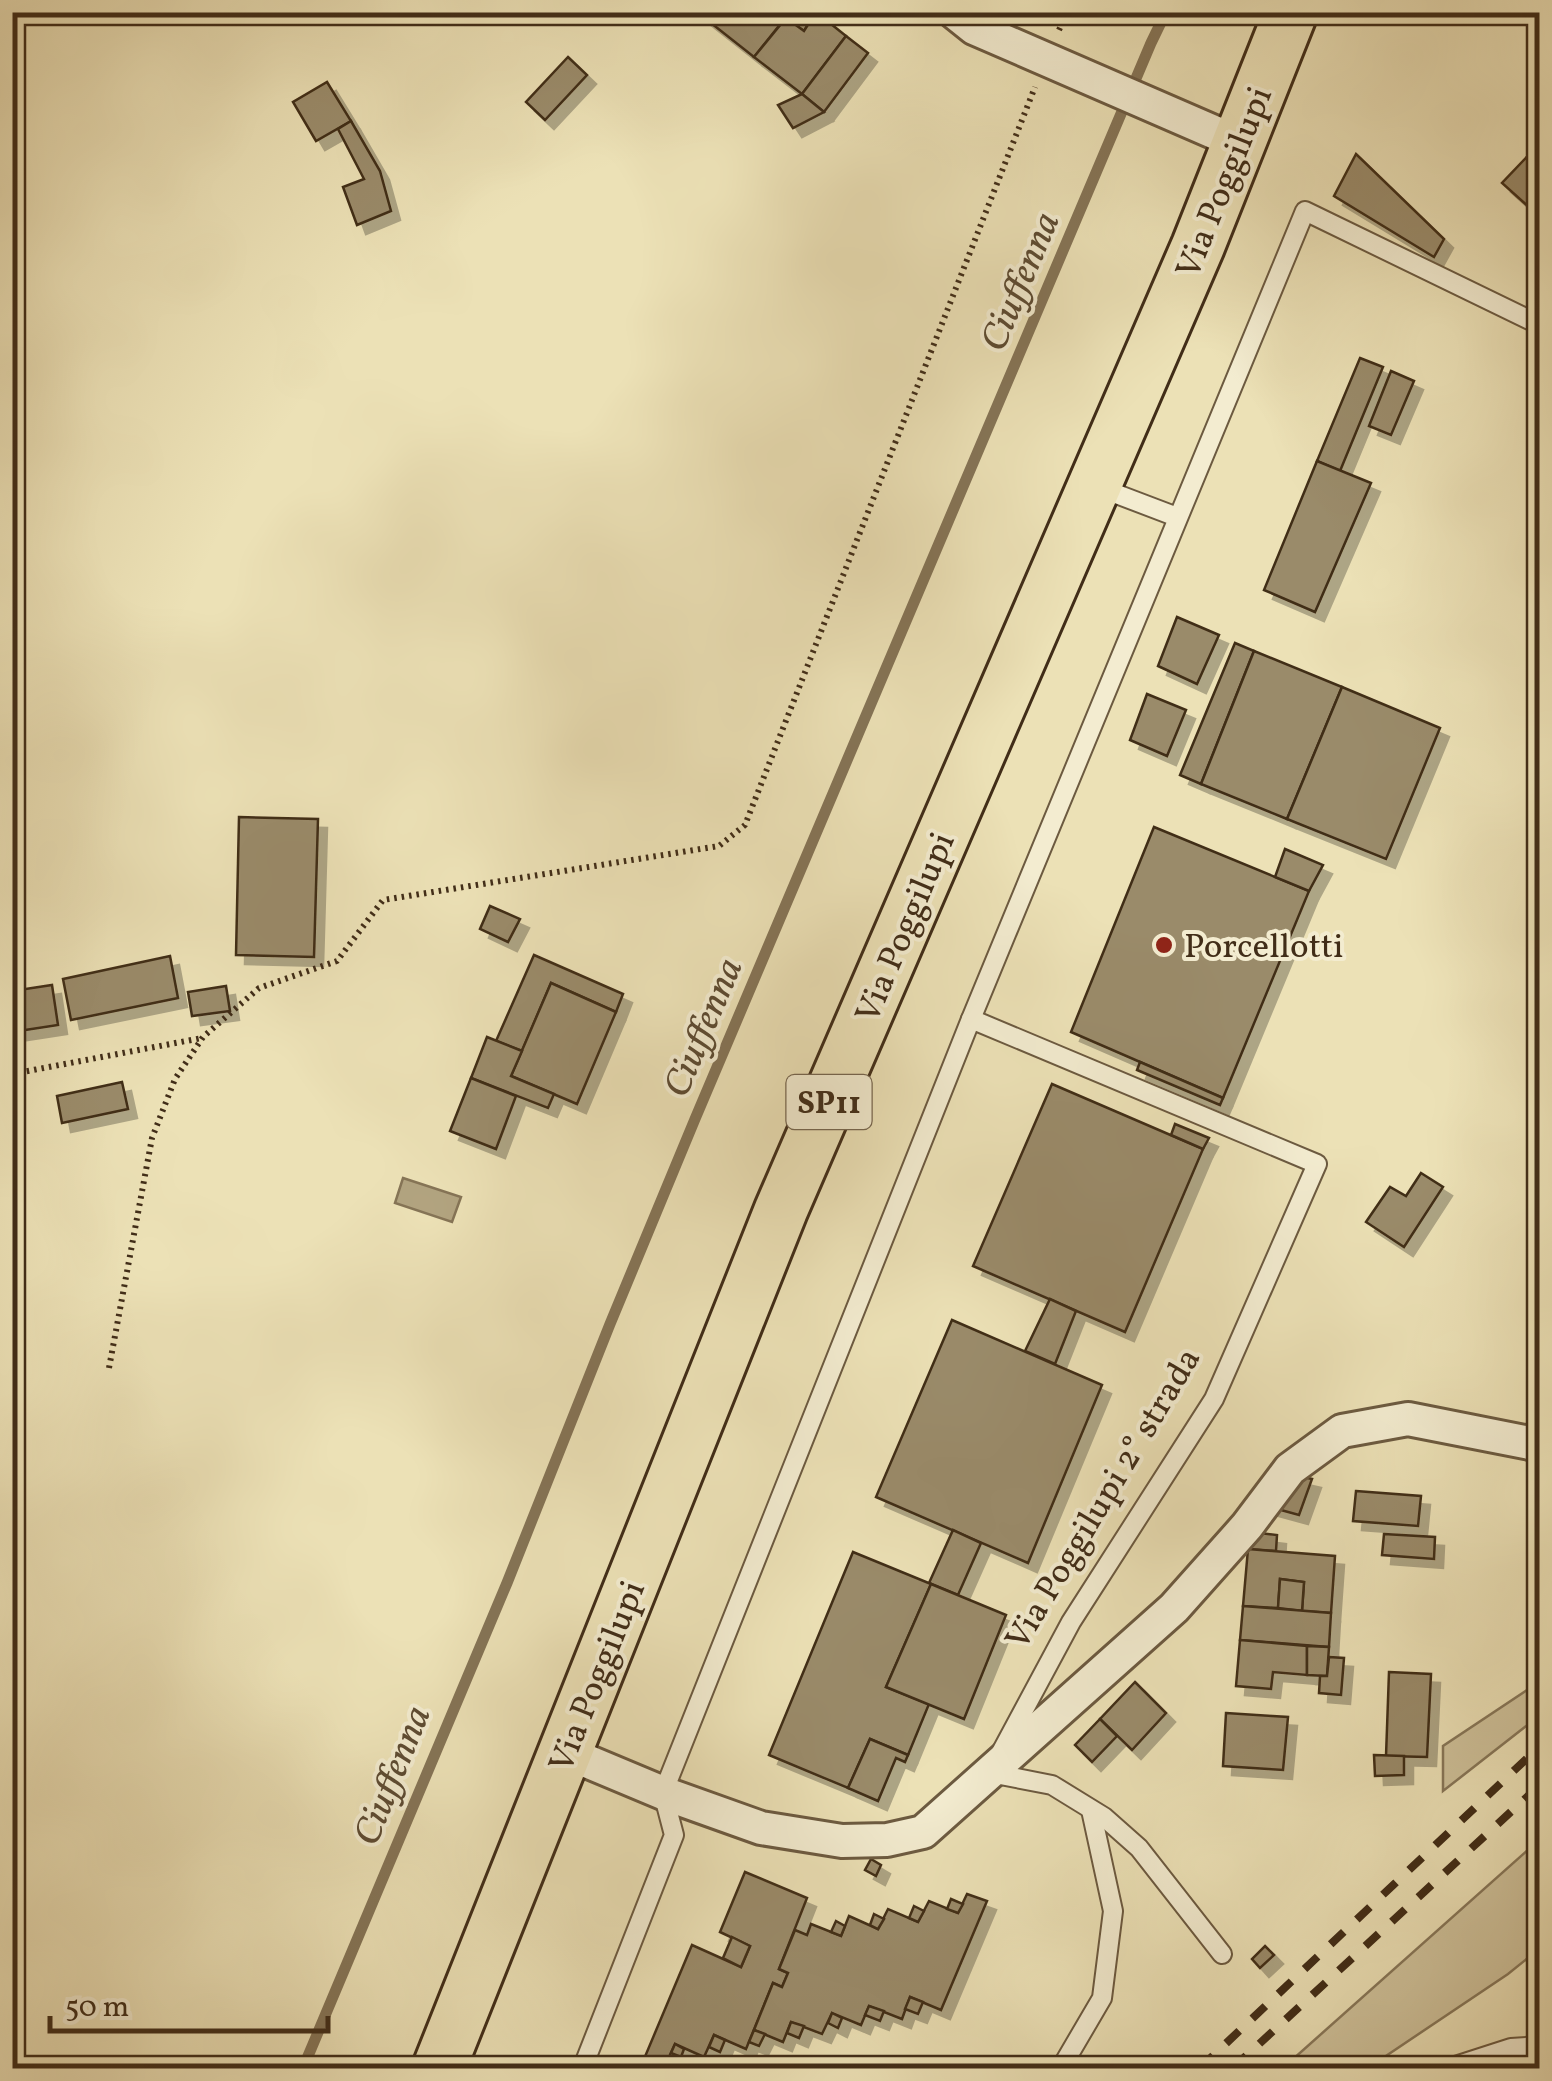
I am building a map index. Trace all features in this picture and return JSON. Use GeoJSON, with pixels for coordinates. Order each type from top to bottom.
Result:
{"type":"FeatureCollection","features":[{"type":"Feature","properties":{"kind":"main road","name":"Via Poggilupi"},"geometry":{"type":"LineString","coordinates":[[438,2068],[782,1210],[1096,486],[1222,135],[1292,12]]}},
{"type":"Feature","properties":{"kind":"street"},"geometry":{"type":"LineString","coordinates":[[954,12],[974,28],[1222,135]]}},
{"type":"Feature","properties":{"kind":"street","name":"Via Poggilupi 2° strada"},"geometry":{"type":"LineString","coordinates":[[565,1752],[761,1828],[842,1841],[887,1840],[923,1832],[1174,1608],[1247,1526],[1290,1469],[1342,1431],[1408,1418],[1540,1445]]}},
{"type":"Feature","properties":{"kind":"lane"},"geometry":{"type":"LineString","coordinates":[[586,2059],[674,1835],[663,1793],[971,1019],[1305,211],[1540,325]]}},
{"type":"Feature","properties":{"kind":"lane"},"geometry":{"type":"LineString","coordinates":[[1096,486],[1177,517]]}},
{"type":"Feature","properties":{"kind":"lane","name":"Via Poggilupi 2° strada"},"geometry":{"type":"LineString","coordinates":[[971,1019],[1317,1164],[1214,1399],[1071,1622],[990,1773]]}},
{"type":"Feature","properties":{"kind":"lane"},"geometry":{"type":"LineString","coordinates":[[990,1773],[1052,1786],[1104,1818],[1139,1848],[1222,1954]]}},
{"type":"Feature","properties":{"kind":"lane"},"geometry":{"type":"LineString","coordinates":[[1061,2068],[1102,1998],[1113,1911],[1091,1810]]}},
{"type":"Feature","properties":{"kind":"lane"},"geometry":{"type":"LineString","coordinates":[[1449,2068],[1511,2048],[1540,2046]]}},
{"type":"Feature","properties":{"kind":"path"},"geometry":{"type":"LineString","coordinates":[[109,1368],[152,1138],[175,1079],[203,1037],[259,988],[337,960],[383,900],[719,846],[745,824],[1046,60]]}},
{"type":"Feature","properties":{"kind":"path"},"geometry":{"type":"LineString","coordinates":[[12,1074],[203,1037]]}},
{"type":"Feature","properties":{"kind":"shaded area"},"geometry":{"type":"Polygon","coordinates":[[[403,1178],[461,1197],[452,1222],[395,1203],[403,1178]]]}},
{"type":"Feature","properties":{"kind":"shaded area"},"geometry":{"type":"Polygon","coordinates":[[[1539,1682],[1539,1716],[1443,1791],[1443,1746],[1539,1682]]]}},
{"type":"Feature","properties":{"kind":"shaded area"},"geometry":{"type":"Polygon","coordinates":[[[1539,1840],[1539,1949],[1368,2068],[1283,2068],[1539,1840]]]}},
{"type":"Feature","properties":{"kind":"building"},"geometry":{"type":"Polygon","coordinates":[[[697,12],[790,12],[754,57],[697,12]]]}},
{"type":"Feature","properties":{"kind":"building"},"geometry":{"type":"Polygon","coordinates":[[[790,12],[816,12],[804,31],[786,18],[790,12]]]}},
{"type":"Feature","properties":{"kind":"building"},"geometry":{"type":"Polygon","coordinates":[[[816,12],[846,36],[802,94],[754,57],[786,18],[804,31],[816,12]]]}},
{"type":"Feature","properties":{"kind":"building"},"geometry":{"type":"Polygon","coordinates":[[[846,36],[868,53],[824,112],[802,94],[846,36]]]}},
{"type":"Feature","properties":{"kind":"building"},"geometry":{"type":"Polygon","coordinates":[[[568,57],[587,75],[545,120],[526,102],[568,57]]]}},
{"type":"Feature","properties":{"kind":"building"},"geometry":{"type":"Polygon","coordinates":[[[327,82],[351,121],[316,141],[293,102],[327,82]]]}},
{"type":"Feature","properties":{"kind":"building"},"geometry":{"type":"Polygon","coordinates":[[[802,94],[824,112],[793,128],[778,105],[802,94]]]}},
{"type":"Feature","properties":{"kind":"building"},"geometry":{"type":"Polygon","coordinates":[[[351,121],[380,171],[391,211],[357,225],[343,187],[364,179],[338,129],[351,121]]]}},
{"type":"Feature","properties":{"kind":"building"},"geometry":{"type":"Polygon","coordinates":[[[1540,143],[1540,217],[1502,183],[1540,143]]]}},
{"type":"Feature","properties":{"kind":"building"},"geometry":{"type":"Polygon","coordinates":[[[1356,154],[1444,239],[1434,257],[1334,196],[1356,154]]]}},
{"type":"Feature","properties":{"kind":"building"},"geometry":{"type":"Polygon","coordinates":[[[1360,358],[1383,367],[1340,471],[1317,461],[1360,358]]]}},
{"type":"Feature","properties":{"kind":"building"},"geometry":{"type":"Polygon","coordinates":[[[1391,371],[1414,381],[1391,435],[1369,426],[1391,371]]]}},
{"type":"Feature","properties":{"kind":"building"},"geometry":{"type":"Polygon","coordinates":[[[1317,461],[1371,483],[1315,612],[1264,590],[1317,461]]]}},
{"type":"Feature","properties":{"kind":"building"},"geometry":{"type":"Polygon","coordinates":[[[1177,617],[1219,635],[1197,684],[1158,666],[1177,617]]]}},
{"type":"Feature","properties":{"kind":"building"},"geometry":{"type":"Polygon","coordinates":[[[1235,643],[1254,651],[1201,784],[1180,775],[1235,643]]]}},
{"type":"Feature","properties":{"kind":"building"},"geometry":{"type":"Polygon","coordinates":[[[1254,651],[1342,687],[1287,819],[1201,784],[1254,651]]]}},
{"type":"Feature","properties":{"kind":"building"},"geometry":{"type":"Polygon","coordinates":[[[1342,687],[1440,728],[1386,859],[1287,819],[1342,687]]]}},
{"type":"Feature","properties":{"kind":"building"},"geometry":{"type":"Polygon","coordinates":[[[1147,694],[1186,710],[1167,756],[1130,740],[1147,694]]]}},
{"type":"Feature","properties":{"kind":"building"},"geometry":{"type":"Polygon","coordinates":[[[239,817],[318,819],[314,957],[236,955],[239,817]]]}},
{"type":"Feature","properties":{"kind":"building"},"geometry":{"type":"Polygon","coordinates":[[[1154,827],[1309,891],[1223,1098],[1071,1032],[1154,827]]]}},
{"type":"Feature","properties":{"kind":"building"},"geometry":{"type":"Polygon","coordinates":[[[1285,849],[1323,865],[1309,891],[1275,877],[1285,849]]]}},
{"type":"Feature","properties":{"kind":"building"},"geometry":{"type":"Polygon","coordinates":[[[490,906],[520,919],[508,942],[480,929],[490,906]]]}},
{"type":"Feature","properties":{"kind":"building"},"geometry":{"type":"Polygon","coordinates":[[[534,955],[623,994],[616,1012],[551,983],[522,1051],[496,1041],[534,955]]]}},
{"type":"Feature","properties":{"kind":"building"},"geometry":{"type":"Polygon","coordinates":[[[170,956],[178,998],[71,1020],[63,979],[170,956]]]}},
{"type":"Feature","properties":{"kind":"building"},"geometry":{"type":"Polygon","coordinates":[[[551,983],[616,1012],[577,1104],[511,1076],[551,983]]]}},
{"type":"Feature","properties":{"kind":"building"},"geometry":{"type":"Polygon","coordinates":[[[52,985],[58,1025],[12,1032],[12,991],[52,985]]]}},
{"type":"Feature","properties":{"kind":"building"},"geometry":{"type":"Polygon","coordinates":[[[226,986],[230,1011],[192,1016],[188,992],[226,986]]]}},
{"type":"Feature","properties":{"kind":"building"},"geometry":{"type":"Polygon","coordinates":[[[487,1037],[522,1051],[511,1076],[554,1094],[548,1108],[471,1078],[487,1037]]]}},
{"type":"Feature","properties":{"kind":"building"},"geometry":{"type":"Polygon","coordinates":[[[1140,1062],[1223,1098],[1220,1105],[1137,1070],[1140,1062]]]}},
{"type":"Feature","properties":{"kind":"building"},"geometry":{"type":"Polygon","coordinates":[[[471,1078],[516,1096],[496,1149],[450,1131],[471,1078]]]}},
{"type":"Feature","properties":{"kind":"building"},"geometry":{"type":"Polygon","coordinates":[[[122,1082],[128,1109],[62,1123],[57,1096],[122,1082]]]}},
{"type":"Feature","properties":{"kind":"building"},"geometry":{"type":"Polygon","coordinates":[[[1052,1084],[1203,1149],[1125,1332],[973,1266],[1052,1084]]]}},
{"type":"Feature","properties":{"kind":"building"},"geometry":{"type":"Polygon","coordinates":[[[1175,1124],[1209,1138],[1203,1149],[1171,1135],[1175,1124]]]}},
{"type":"Feature","properties":{"kind":"building"},"geometry":{"type":"Polygon","coordinates":[[[1421,1173],[1443,1187],[1404,1247],[1366,1222],[1390,1187],[1406,1196],[1421,1173]]]}},
{"type":"Feature","properties":{"kind":"building"},"geometry":{"type":"Polygon","coordinates":[[[1050,1299],[1076,1311],[1055,1364],[1025,1351],[1050,1299]]]}},
{"type":"Feature","properties":{"kind":"building"},"geometry":{"type":"Polygon","coordinates":[[[952,1320],[1102,1385],[1028,1563],[876,1497],[952,1320]]]}},
{"type":"Feature","properties":{"kind":"building"},"geometry":{"type":"Polygon","coordinates":[[[1299,1476],[1312,1479],[1299,1515],[1270,1507],[1299,1476]]]}},
{"type":"Feature","properties":{"kind":"building"},"geometry":{"type":"Polygon","coordinates":[[[1356,1491],[1421,1496],[1418,1526],[1353,1521],[1356,1491]]]}},
{"type":"Feature","properties":{"kind":"building"},"geometry":{"type":"Polygon","coordinates":[[[953,1530],[981,1543],[958,1595],[929,1583],[953,1530]]]}},
{"type":"Feature","properties":{"kind":"building"},"geometry":{"type":"Polygon","coordinates":[[[1251,1532],[1277,1535],[1276,1551],[1248,1549],[1251,1532]]]}},
{"type":"Feature","properties":{"kind":"building"},"geometry":{"type":"Polygon","coordinates":[[[1384,1534],[1435,1537],[1434,1559],[1382,1555],[1384,1534]]]}},
{"type":"Feature","properties":{"kind":"building"},"geometry":{"type":"Polygon","coordinates":[[[1248,1549],[1335,1556],[1331,1613],[1302,1611],[1304,1582],[1280,1579],[1278,1608],[1243,1606],[1248,1549]]]}},
{"type":"Feature","properties":{"kind":"building"},"geometry":{"type":"Polygon","coordinates":[[[853,1552],[931,1584],[886,1687],[929,1704],[908,1755],[870,1739],[848,1788],[769,1755],[853,1552]]]}},
{"type":"Feature","properties":{"kind":"building"},"geometry":{"type":"Polygon","coordinates":[[[1280,1579],[1304,1582],[1302,1611],[1278,1608],[1280,1579]]]}},
{"type":"Feature","properties":{"kind":"building"},"geometry":{"type":"Polygon","coordinates":[[[931,1584],[1006,1615],[964,1719],[886,1687],[931,1584]]]}},
{"type":"Feature","properties":{"kind":"building"},"geometry":{"type":"Polygon","coordinates":[[[1243,1606],[1331,1613],[1329,1647],[1240,1640],[1243,1606]]]}},
{"type":"Feature","properties":{"kind":"building"},"geometry":{"type":"Polygon","coordinates":[[[1240,1640],[1307,1646],[1307,1675],[1273,1672],[1271,1689],[1236,1686],[1240,1640]]]}},
{"type":"Feature","properties":{"kind":"building"},"geometry":{"type":"Polygon","coordinates":[[[1307,1646],[1329,1647],[1327,1676],[1307,1675],[1307,1646]]]}},
{"type":"Feature","properties":{"kind":"building"},"geometry":{"type":"Polygon","coordinates":[[[1329,1657],[1344,1658],[1341,1695],[1319,1693],[1320,1676],[1327,1676],[1329,1657]]]}},
{"type":"Feature","properties":{"kind":"building"},"geometry":{"type":"Polygon","coordinates":[[[1389,1672],[1431,1674],[1427,1757],[1386,1756],[1389,1672]]]}},
{"type":"Feature","properties":{"kind":"building"},"geometry":{"type":"Polygon","coordinates":[[[1135,1682],[1166,1713],[1132,1750],[1100,1719],[1135,1682]]]}},
{"type":"Feature","properties":{"kind":"building"},"geometry":{"type":"Polygon","coordinates":[[[1226,1713],[1288,1717],[1283,1770],[1223,1766],[1226,1713]]]}},
{"type":"Feature","properties":{"kind":"building"},"geometry":{"type":"Polygon","coordinates":[[[1100,1719],[1117,1736],[1092,1762],[1075,1745],[1100,1719]]]}},
{"type":"Feature","properties":{"kind":"building"},"geometry":{"type":"Polygon","coordinates":[[[870,1739],[908,1755],[905,1762],[896,1758],[878,1801],[848,1788],[870,1739]]]}},
{"type":"Feature","properties":{"kind":"building"},"geometry":{"type":"Polygon","coordinates":[[[1374,1755],[1404,1756],[1404,1775],[1375,1776],[1374,1755]]]}},
{"type":"Feature","properties":{"kind":"building"},"geometry":{"type":"Polygon","coordinates":[[[871,1859],[881,1865],[876,1876],[865,1870],[871,1859]]]}},
{"type":"Feature","properties":{"kind":"building"},"geometry":{"type":"Polygon","coordinates":[[[745,1872],[807,1898],[779,1969],[788,1973],[782,1987],[773,1983],[746,2049],[714,2035],[704,2057],[675,2044],[664,2068],[644,2059],[692,1945],[741,1967],[750,1946],[720,1932],[745,1872]]]}},
{"type":"Feature","properties":{"kind":"building"},"geometry":{"type":"Polygon","coordinates":[[[967,1894],[987,1901],[941,2010],[910,1997],[902,2019],[869,2006],[861,2025],[832,2013],[822,2034],[791,2022],[783,2042],[754,2030],[773,1983],[782,1987],[788,1973],[779,1969],[795,1930],[807,1935],[811,1924],[841,1936],[849,1916],[878,1929],[888,1909],[918,1922],[929,1901],[958,1913],[967,1894]]]}},
{"type":"Feature","properties":{"kind":"building"},"geometry":{"type":"Polygon","coordinates":[[[951,1899],[963,1904],[958,1913],[947,1909],[951,1899]]]}},
{"type":"Feature","properties":{"kind":"building"},"geometry":{"type":"Polygon","coordinates":[[[914,1906],[924,1911],[918,1922],[909,1918],[914,1906]]]}},
{"type":"Feature","properties":{"kind":"building"},"geometry":{"type":"Polygon","coordinates":[[[874,1914],[884,1919],[878,1929],[870,1925],[874,1914]]]}},
{"type":"Feature","properties":{"kind":"building"},"geometry":{"type":"Polygon","coordinates":[[[836,1921],[845,1926],[841,1936],[831,1932],[836,1921]]]}},
{"type":"Feature","properties":{"kind":"building"},"geometry":{"type":"Polygon","coordinates":[[[732,1937],[750,1946],[741,1967],[723,1958],[732,1937]]]}},
{"type":"Feature","properties":{"kind":"building"},"geometry":{"type":"Polygon","coordinates":[[[1265,1946],[1274,1955],[1260,1968],[1252,1959],[1265,1946]]]}},
{"type":"Feature","properties":{"kind":"building"},"geometry":{"type":"Polygon","coordinates":[[[910,1997],[923,2002],[918,2014],[905,2009],[910,1997]]]}},
{"type":"Feature","properties":{"kind":"building"},"geometry":{"type":"Polygon","coordinates":[[[869,2006],[884,2011],[880,2021],[865,2015],[869,2006]]]}},
{"type":"Feature","properties":{"kind":"building"},"geometry":{"type":"Polygon","coordinates":[[[832,2013],[842,2018],[838,2028],[828,2023],[832,2013]]]}},
{"type":"Feature","properties":{"kind":"building"},"geometry":{"type":"Polygon","coordinates":[[[791,2022],[804,2026],[799,2038],[787,2033],[791,2022]]]}},
{"type":"Feature","properties":{"kind":"building"},"geometry":{"type":"Polygon","coordinates":[[[754,2030],[765,2034],[759,2046],[749,2042],[754,2030]]]}},
{"type":"Feature","properties":{"kind":"building"},"geometry":{"type":"Polygon","coordinates":[[[714,2035],[725,2040],[720,2052],[709,2047],[714,2035]]]}},
{"type":"Feature","properties":{"kind":"building"},"geometry":{"type":"Polygon","coordinates":[[[675,2044],[684,2049],[681,2057],[671,2053],[675,2044]]]}},
{"type":"Feature","properties":{"kind":"waterway","name":"Ciuffenna"},"geometry":{"type":"LineString","coordinates":[[303,2068],[507,1583],[695,1119],[1166,12]]}},
{"type":"Feature","properties":{"kind":"railway"},"geometry":{"type":"LineString","coordinates":[[1200,2068],[1540,1746]]}},
{"type":"Feature","properties":{"kind":"railway"},"geometry":{"type":"LineString","coordinates":[[1233,2068],[1540,1785]]}},
{"type":"Feature","properties":{"kind":"place","name":"Porcellotti"},"geometry":{"type":"Point","coordinates":[1164,945]}}]}
